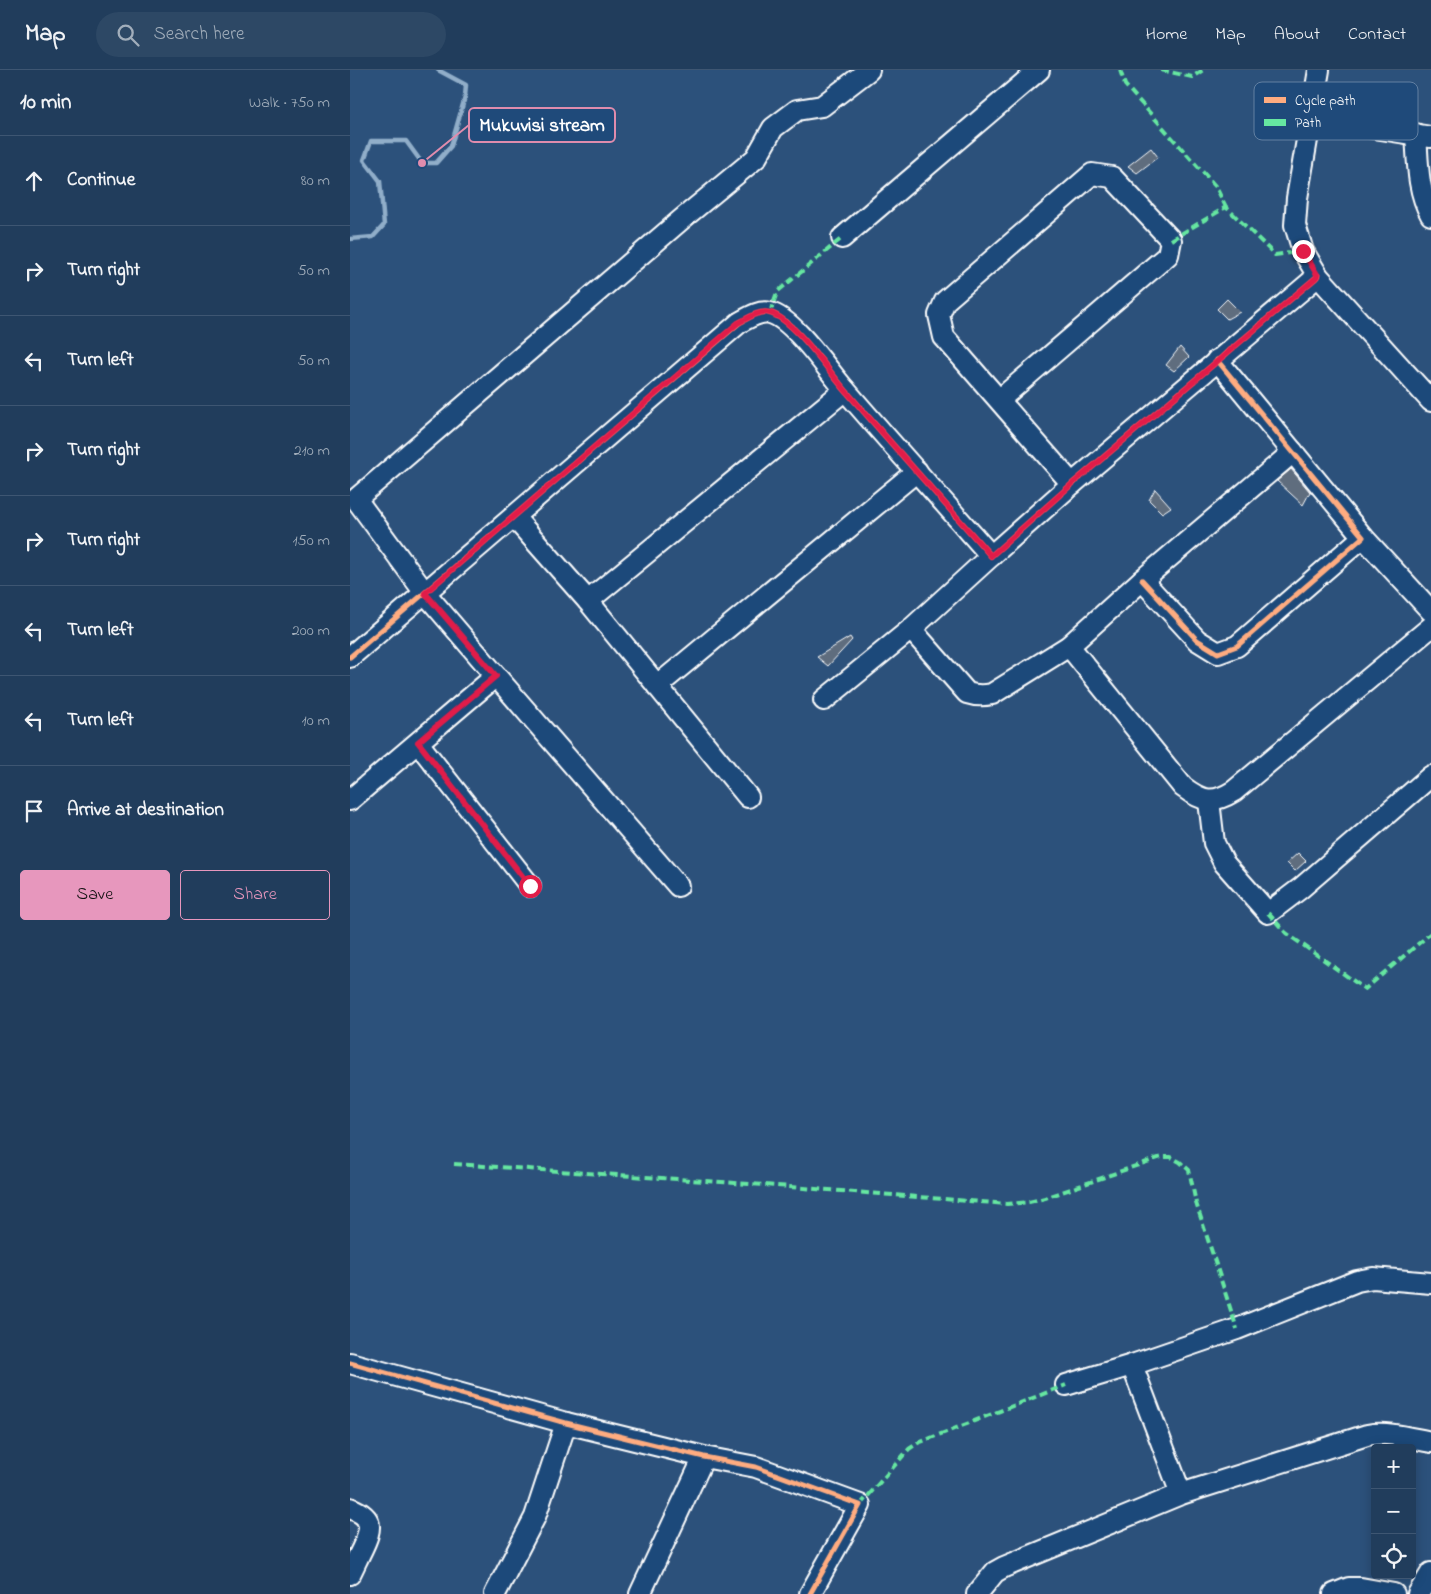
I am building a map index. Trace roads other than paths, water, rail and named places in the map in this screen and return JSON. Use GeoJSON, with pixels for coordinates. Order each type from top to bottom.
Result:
{"type":"FeatureCollection","features":[{"type":"Feature","properties":{"kind":"street"},"geometry":{"type":"LineString","coordinates":[[678,886],[425,593],[353,495],[756,158],[773,128],[797,110],[822,106],[869,70]]}},
{"type":"Feature","properties":{"kind":"street"},"geometry":{"type":"LineString","coordinates":[[842,238],[1040,70]]}},
{"type":"Feature","properties":{"kind":"street"},"geometry":{"type":"LineString","coordinates":[[1424,135],[1421,189],[1424,202],[1431,214]]}},
{"type":"Feature","properties":{"kind":"street"},"geometry":{"type":"LineString","coordinates":[[1307,140],[1297,198],[1295,225],[1303,251],[1318,276],[1431,401]]}},
{"type":"Feature","properties":{"kind":"street"},"geometry":{"type":"LineString","coordinates":[[999,400],[1168,255],[1171,240],[1112,177],[1092,174],[945,302],[939,316],[944,337],[1072,484]]}},
{"type":"Feature","properties":{"kind":"street"},"geometry":{"type":"LineString","coordinates":[[824,700],[911,629],[1072,484],[1318,276]]}},
{"type":"Feature","properties":{"kind":"street"},"geometry":{"type":"LineString","coordinates":[[350,657],[738,323],[760,313],[770,313],[784,320],[796,331],[845,390],[991,556]]}},
{"type":"Feature","properties":{"kind":"street"},"geometry":{"type":"LineString","coordinates":[[1217,360],[1363,537],[1431,611]]}},
{"type":"Feature","properties":{"kind":"street"},"geometry":{"type":"LineString","coordinates":[[588,600],[845,390]]}},
{"type":"Feature","properties":{"kind":"street"},"geometry":{"type":"LineString","coordinates":[[911,629],[967,693],[982,696],[992,694],[1069,646],[1142,580],[1293,452]]}},
{"type":"Feature","properties":{"kind":"street"},"geometry":{"type":"LineString","coordinates":[[657,686],[917,471]]}},
{"type":"Feature","properties":{"kind":"street"},"geometry":{"type":"LineString","coordinates":[[514,517],[588,600],[748,797]]}},
{"type":"Feature","properties":{"kind":"street"},"geometry":{"type":"LineString","coordinates":[[1142,580],[1197,640],[1218,653],[1237,646],[1363,537]]}},
{"type":"Feature","properties":{"kind":"street"},"geometry":{"type":"LineString","coordinates":[[1069,646],[1183,787],[1190,793],[1209,801],[1222,798],[1234,791],[1431,627]]}},
{"type":"Feature","properties":{"kind":"street"},"geometry":{"type":"LineString","coordinates":[[350,800],[496,676]]}},
{"type":"Feature","properties":{"kind":"street"},"geometry":{"type":"LineString","coordinates":[[418,742],[530,886]]}},
{"type":"Feature","properties":{"kind":"street"},"geometry":{"type":"LineString","coordinates":[[1209,801],[1214,843],[1224,863],[1268,913],[1301,888],[1431,776]]}},
{"type":"Feature","properties":{"kind":"street"},"geometry":{"type":"LineString","coordinates":[[1066,1385],[1237,1330],[1358,1280],[1373,1278],[1431,1283]]}},
{"type":"Feature","properties":{"kind":"street"},"geometry":{"type":"LineString","coordinates":[[350,1363],[566,1423],[704,1457],[756,1467],[860,1505],[810,1594]]}},
{"type":"Feature","properties":{"kind":"street"},"geometry":{"type":"LineString","coordinates":[[1132,1365],[1181,1494]]}},
{"type":"Feature","properties":{"kind":"street"},"geometry":{"type":"LineString","coordinates":[[495,1594],[534,1517],[566,1423]]}},
{"type":"Feature","properties":{"kind":"street"},"geometry":{"type":"LineString","coordinates":[[977,1594],[995,1572],[1004,1567],[1181,1494],[1367,1435],[1377,1433],[1388,1434],[1431,1442]]}},
{"type":"Feature","properties":{"kind":"street"},"geometry":{"type":"LineString","coordinates":[[640,1594],[704,1457]]}},
{"type":"Feature","properties":{"kind":"street"},"geometry":{"type":"LineString","coordinates":[[350,1508],[366,1517],[369,1525],[369,1535],[350,1574]]}},
{"type":"Feature","properties":{"kind":"street"},"geometry":{"type":"LineString","coordinates":[[1418,1594],[1431,1573]]}},
{"type":"Feature","properties":{"kind":"street"},"geometry":{"type":"LineString","coordinates":[[1334,1594],[1349,1588],[1361,1588],[1394,1594]]}},
{"type":"Feature","properties":{"kind":"waterway"},"geometry":{"type":"LineString","coordinates":[[350,239],[373,237],[384,225],[380,181],[364,160],[371,141],[406,141],[422,163],[436,163],[451,146],[465,97],[466,85],[438,70]]}},
{"type":"Feature","properties":{"kind":"place","name":"Mukuvisi stream"},"geometry":{"type":"Point","coordinates":[422,163]}}]}
